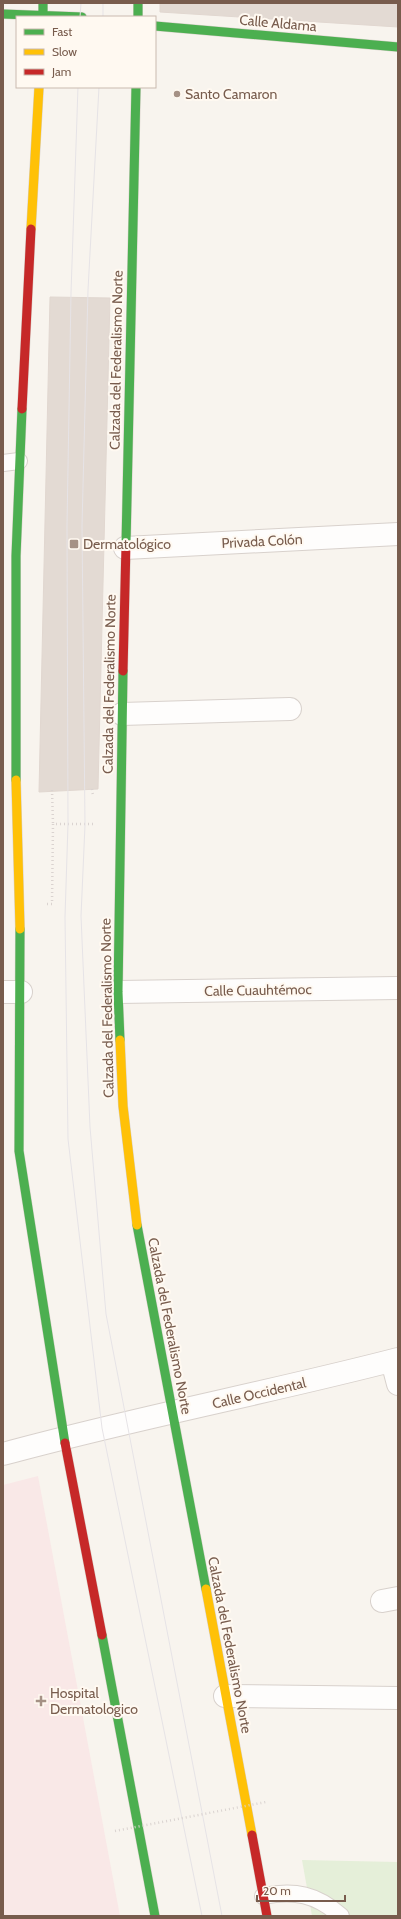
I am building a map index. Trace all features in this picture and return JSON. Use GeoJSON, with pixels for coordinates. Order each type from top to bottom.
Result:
{"type":"FeatureCollection","features":[{"type":"Feature","properties":{"kind":"main road"},"geometry":{"type":"LineString","coordinates":[[3,14],[43,16],[43,3]]}},
{"type":"Feature","properties":{"kind":"main road"},"geometry":{"type":"LineString","coordinates":[[138,3],[138,16]]}},
{"type":"Feature","properties":{"kind":"main road","name":"Calle Aldama"},"geometry":{"type":"LineString","coordinates":[[156,26],[398,47]]}},
{"type":"Feature","properties":{"kind":"main road"},"geometry":{"type":"LineString","coordinates":[[39,88],[11,462],[9,556],[9,769],[20,906],[12,992],[19,1152],[64,1437],[155,1916]]}},
{"type":"Feature","properties":{"kind":"main road","name":"Calzada del Federalismo Norte"},"geometry":{"type":"LineString","coordinates":[[136,88],[125,548],[118,992],[123,1106],[138,1237],[173,1413],[267,1916]]}},
{"type":"Feature","properties":{"kind":"street","name":"Privada Colón"},"geometry":{"type":"LineString","coordinates":[[125,548],[398,534]]}},
{"type":"Feature","properties":{"kind":"street"},"geometry":{"type":"LineString","coordinates":[[122,714],[290,709]]}},
{"type":"Feature","properties":{"kind":"street","name":"Calle Cuauhtémoc"},"geometry":{"type":"LineString","coordinates":[[118,992],[398,988]]}},
{"type":"Feature","properties":{"kind":"street"},"geometry":{"type":"LineString","coordinates":[[395,1360],[398,1384]]}},
{"type":"Feature","properties":{"kind":"street","name":"Calle Occidental"},"geometry":{"type":"LineString","coordinates":[[3,1454],[64,1437],[173,1413],[395,1360]]}},
{"type":"Feature","properties":{"kind":"street"},"geometry":{"type":"LineString","coordinates":[[225,1696],[398,1698]]}},
{"type":"Feature","properties":{"kind":"lane"},"geometry":{"type":"LineString","coordinates":[[263,1896],[281,1892],[299,1893],[315,1898],[331,1907],[341,1916]]}},
{"type":"Feature","properties":{"kind":"path"},"geometry":{"type":"LineString","coordinates":[[20,906],[52,904],[52,790]]}},
{"type":"Feature","properties":{"kind":"path"},"geometry":{"type":"LineString","coordinates":[[53,824],[96,824]]}},
{"type":"Feature","properties":{"kind":"path"},"geometry":{"type":"LineString","coordinates":[[115,1831],[266,1802]]}},
{"type":"Feature","properties":{"kind":"shaded area","name":"Hospital Dermatologico"},"geometry":{"type":"Polygon","coordinates":[[[38,1476],[120,1916],[3,1916],[3,1485],[38,1476]]]}},
{"type":"Feature","properties":{"kind":"green space"},"geometry":{"type":"Polygon","coordinates":[[[302,1860],[398,1862],[398,1916],[312,1916],[302,1860]]]}},
{"type":"Feature","properties":{"kind":"building"},"geometry":{"type":"Polygon","coordinates":[[[160,3],[398,3],[398,27],[160,12],[160,3]]]}},
{"type":"Feature","properties":{"kind":"building","name":"Dermatológico"},"geometry":{"type":"Polygon","coordinates":[[[50,297],[110,298],[98,789],[39,792],[50,297]]]}},
{"type":"Feature","properties":{"kind":"tram line"},"geometry":{"type":"LineString","coordinates":[[80,16],[81,3]]}},
{"type":"Feature","properties":{"kind":"tram line"},"geometry":{"type":"LineString","coordinates":[[103,3],[103,16]]}},
{"type":"Feature","properties":{"kind":"tram line"},"geometry":{"type":"LineString","coordinates":[[78,88],[71,293],[67,526],[68,824],[65,917],[68,1139],[102,1428],[202,1916]]}},
{"type":"Feature","properties":{"kind":"tram line"},"geometry":{"type":"LineString","coordinates":[[99,88],[88,290],[82,526],[85,825],[81,916],[90,1127],[106,1314],[222,1916]]}},
{"type":"Feature","properties":{"kind":"traffic: fast"},"geometry":{"type":"LineString","coordinates":[[43,3],[43,16]]}},
{"type":"Feature","properties":{"kind":"traffic: fast"},"geometry":{"type":"LineString","coordinates":[[138,3],[138,16]]}},
{"type":"Feature","properties":{"kind":"traffic: fast"},"geometry":{"type":"LineString","coordinates":[[3,14],[56,16]]}},
{"type":"Feature","properties":{"kind":"traffic: fast"},"geometry":{"type":"LineString","coordinates":[[156,26],[398,47]]}},
{"type":"Feature","properties":{"kind":"traffic: fast"},"geometry":{"type":"LineString","coordinates":[[126,544],[136,88]]}},
{"type":"Feature","properties":{"kind":"traffic: fast"},"geometry":{"type":"LineString","coordinates":[[16,780],[16,556],[22,409]]}},
{"type":"Feature","properties":{"kind":"traffic: fast"},"geometry":{"type":"LineString","coordinates":[[120,1040],[118,992],[123,671]]}},
{"type":"Feature","properties":{"kind":"traffic: fast"},"geometry":{"type":"LineString","coordinates":[[20,929],[19,1151],[65,1443]]}},
{"type":"Feature","properties":{"kind":"traffic: fast"},"geometry":{"type":"LineString","coordinates":[[137,1225],[206,1589]]}},
{"type":"Feature","properties":{"kind":"traffic: fast"},"geometry":{"type":"LineString","coordinates":[[102,1635],[155,1916]]}},
{"type":"Feature","properties":{"kind":"traffic: slow"},"geometry":{"type":"LineString","coordinates":[[31,229],[39,88]]}},
{"type":"Feature","properties":{"kind":"traffic: slow"},"geometry":{"type":"LineString","coordinates":[[16,780],[20,929]]}},
{"type":"Feature","properties":{"kind":"traffic: slow"},"geometry":{"type":"LineString","coordinates":[[120,1040],[123,1106],[137,1225]]}},
{"type":"Feature","properties":{"kind":"traffic: slow"},"geometry":{"type":"LineString","coordinates":[[206,1589],[252,1835]]}},
{"type":"Feature","properties":{"kind":"traffic: jam"},"geometry":{"type":"LineString","coordinates":[[22,409],[31,229]]}},
{"type":"Feature","properties":{"kind":"traffic: jam"},"geometry":{"type":"LineString","coordinates":[[123,671],[126,544]]}},
{"type":"Feature","properties":{"kind":"traffic: jam"},"geometry":{"type":"LineString","coordinates":[[65,1443],[102,1635]]}},
{"type":"Feature","properties":{"kind":"traffic: jam"},"geometry":{"type":"LineString","coordinates":[[252,1835],[267,1916]]}},
{"type":"Feature","properties":{"kind":"place","name":"Santo Camaron"},"geometry":{"type":"Point","coordinates":[177,94]}},
{"type":"Feature","properties":{"kind":"place","name":"Dermatológico"},"geometry":{"type":"Point","coordinates":[74,544]}},
{"type":"Feature","properties":{"kind":"place","name":"Hospital Dermatologico"},"geometry":{"type":"Point","coordinates":[41,1701]}}]}
